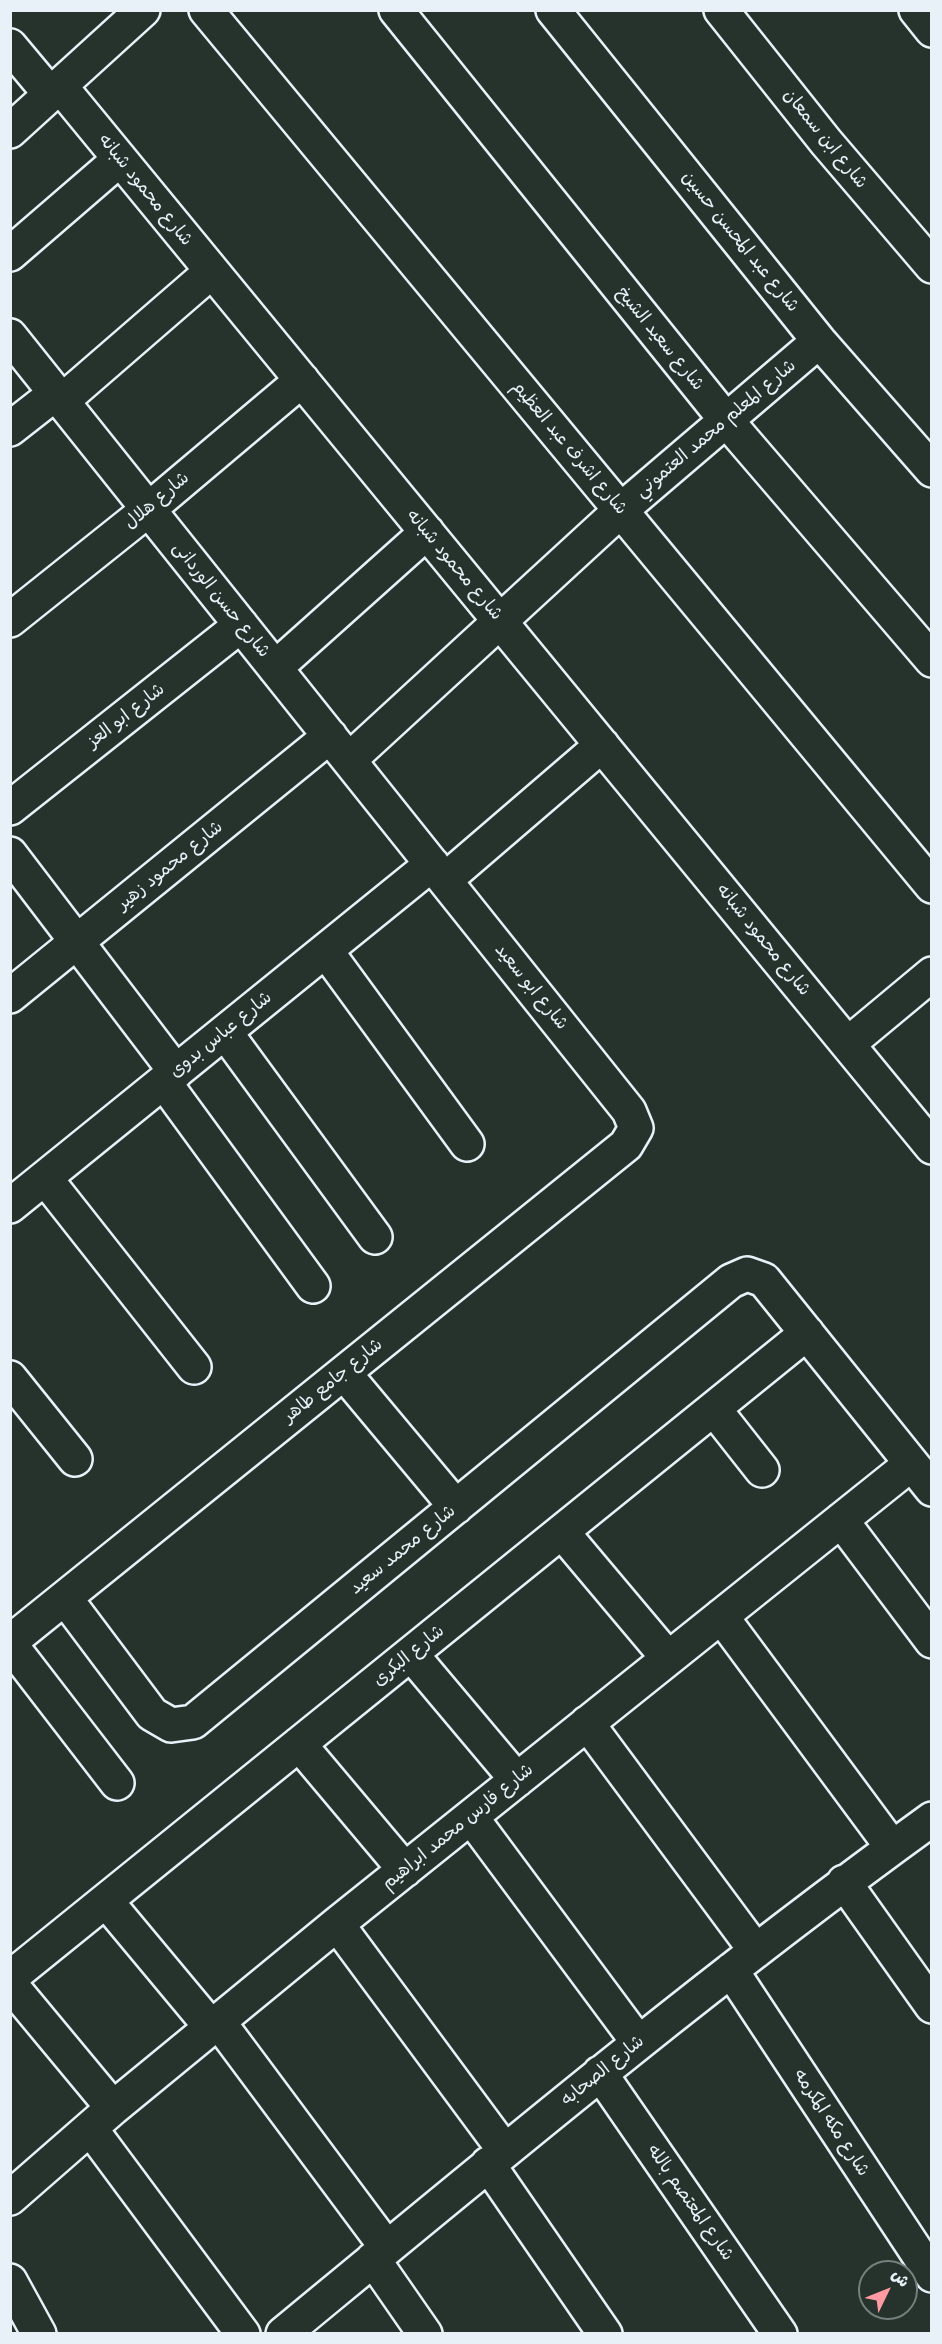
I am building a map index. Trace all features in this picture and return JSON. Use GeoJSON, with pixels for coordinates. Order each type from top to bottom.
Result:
{"type":"FeatureCollection","features":[{"type":"Feature","properties":{"kind":"street"},"geometry":{"type":"LineString","coordinates":[[10,131],[143,10]]}},
{"type":"Feature","properties":{"kind":"street","name":"شارع اشرف عبد العظيم"},"geometry":{"type":"LineString","coordinates":[[206,10],[932,885]]}},
{"type":"Feature","properties":{"kind":"street","name":"شارع سعيد الشيخ"},"geometry":{"type":"LineString","coordinates":[[396,10],[726,420],[932,660]]}},
{"type":"Feature","properties":{"kind":"street","name":"شارع عبد المحسن حسين"},"geometry":{"type":"LineString","coordinates":[[553,10],[819,341],[932,470]]}},
{"type":"Feature","properties":{"kind":"street","name":"شارع ابن سمعان"},"geometry":{"type":"LineString","coordinates":[[721,10],[826,142],[932,266]]}},
{"type":"Feature","properties":{"kind":"street"},"geometry":{"type":"LineString","coordinates":[[916,10],[932,30]]}},
{"type":"Feature","properties":{"kind":"street","name":"شارع محمود شبانه"},"geometry":{"type":"LineString","coordinates":[[10,46],[120,159],[932,1147]]}},
{"type":"Feature","properties":{"kind":"street"},"geometry":{"type":"LineString","coordinates":[[10,254],[120,159]]}},
{"type":"Feature","properties":{"kind":"street"},"geometry":{"type":"LineString","coordinates":[[10,429],[59,397],[212,271]]}},
{"type":"Feature","properties":{"kind":"street","name":"شارع حسن الوردانى"},"geometry":{"type":"LineString","coordinates":[[10,336],[439,872]]}},
{"type":"Feature","properties":{"kind":"street","name":"شارع المعلم محمد العتموني"},"geometry":{"type":"LineString","coordinates":[[339,748],[500,621],[621,510],[819,341]]}},
{"type":"Feature","properties":{"kind":"street","name":"شارع هلال"},"geometry":{"type":"LineString","coordinates":[[10,620],[148,509],[302,380]]}},
{"type":"Feature","properties":{"kind":"street"},"geometry":{"type":"LineString","coordinates":[[275,668],[427,532]]}},
{"type":"Feature","properties":{"kind":"street","name":"شارع ابو العز"},"geometry":{"type":"LineString","coordinates":[[10,808],[241,625]]}},
{"type":"Feature","properties":{"kind":"street","name":"شارع عباس بدوى"},"geometry":{"type":"LineString","coordinates":[[22,1190],[170,1077],[326,951],[439,872],[602,744]]}},
{"type":"Feature","properties":{"kind":"street","name":"شارع محمود زهير"},"geometry":{"type":"LineString","coordinates":[[10,996],[77,942],[339,748]]}},
{"type":"Feature","properties":{"kind":"street"},"geometry":{"type":"LineString","coordinates":[[10,854],[77,942],[313,1286]]}},
{"type":"Feature","properties":{"kind":"street","name":"شارع ابو سعيد"},"geometry":{"type":"LineString","coordinates":[[439,872],[629,1111]]}},
{"type":"Feature","properties":{"kind":"street"},"geometry":{"type":"LineString","coordinates":[[326,951],[467,1144]]}},
{"type":"Feature","properties":{"kind":"street"},"geometry":{"type":"LineString","coordinates":[[848,1044],[932,974]]}},
{"type":"Feature","properties":{"kind":"street"},"geometry":{"type":"LineString","coordinates":[[225,1032],[375,1237]]}},
{"type":"Feature","properties":{"kind":"street","name":"شارع جامع طاهر"},"geometry":{"type":"LineString","coordinates":[[10,1643],[626,1145],[636,1128],[629,1111]]}},
{"type":"Feature","properties":{"kind":"street"},"geometry":{"type":"LineString","coordinates":[[22,1190],[194,1367]]}},
{"type":"Feature","properties":{"kind":"street","name":"شارع محمد سعيد"},"geometry":{"type":"LineString","coordinates":[[65,1598],[152,1714],[171,1725],[193,1722],[731,1281],[747,1274],[764,1280],[807,1333]]}},
{"type":"Feature","properties":{"kind":"street"},"geometry":{"type":"LineString","coordinates":[[807,1333],[932,1489]]}},
{"type":"Feature","properties":{"kind":"street","name":"شارع البكرى"},"geometry":{"type":"LineString","coordinates":[[10,1978],[807,1333]]}},
{"type":"Feature","properties":{"kind":"street"},"geometry":{"type":"LineString","coordinates":[[344,1372],[456,1507]]}},
{"type":"Feature","properties":{"kind":"street"},"geometry":{"type":"LineString","coordinates":[[10,1378],[75,1459]]}},
{"type":"Feature","properties":{"kind":"street"},"geometry":{"type":"LineString","coordinates":[[714,1409],[762,1470]]}},
{"type":"Feature","properties":{"kind":"street","name":"شارع فارس محمد ابراهيم"},"geometry":{"type":"LineString","coordinates":[[10,2198],[101,2118],[337,1924],[911,1464]]}},
{"type":"Feature","properties":{"kind":"street"},"geometry":{"type":"LineString","coordinates":[[841,1520],[932,1641]]}},
{"type":"Feature","properties":{"kind":"street"},"geometry":{"type":"LineString","coordinates":[[562,1532],[668,1658]]}},
{"type":"Feature","properties":{"kind":"street"},"geometry":{"type":"LineString","coordinates":[[721,1616],[892,1847]]}},
{"type":"Feature","properties":{"kind":"street"},"geometry":{"type":"LineString","coordinates":[[10,1643],[117,1783]]}},
{"type":"Feature","properties":{"kind":"street"},"geometry":{"type":"LineString","coordinates":[[411,1654],[517,1780]]}},
{"type":"Feature","properties":{"kind":"street","name":"شارع مكه المكرمه"},"geometry":{"type":"LineString","coordinates":[[587,1723],[743,1961],[932,2275]]}},
{"type":"Feature","properties":{"kind":"street"},"geometry":{"type":"LineString","coordinates":[[299,1744],[405,1870]]}},
{"type":"Feature","properties":{"kind":"street"},"geometry":{"type":"LineString","coordinates":[[471,1817],[638,2042]]}},
{"type":"Feature","properties":{"kind":"street","name":"شارع الصحابه"},"geometry":{"type":"LineString","coordinates":[[283,2334],[638,2042],[844,1882],[932,1818]]}},
{"type":"Feature","properties":{"kind":"street"},"geometry":{"type":"LineString","coordinates":[[844,1882],[932,2006]]}},
{"type":"Feature","properties":{"kind":"street"},"geometry":{"type":"LineString","coordinates":[[106,1901],[215,2024],[380,2254],[425,2334]]}},
{"type":"Feature","properties":{"kind":"street"},"geometry":{"type":"LineString","coordinates":[[337,1924],[497,2158],[605,2334]]}},
{"type":"Feature","properties":{"kind":"street"},"geometry":{"type":"LineString","coordinates":[[10,1984],[243,2334]]}},
{"type":"Feature","properties":{"kind":"street","name":"شارع المعتصم بالله"},"geometry":{"type":"LineString","coordinates":[[600,2073],[780,2334]]}},
{"type":"Feature","properties":{"kind":"street"},"geometry":{"type":"LineString","coordinates":[[10,2281],[39,2334]]}}]}
